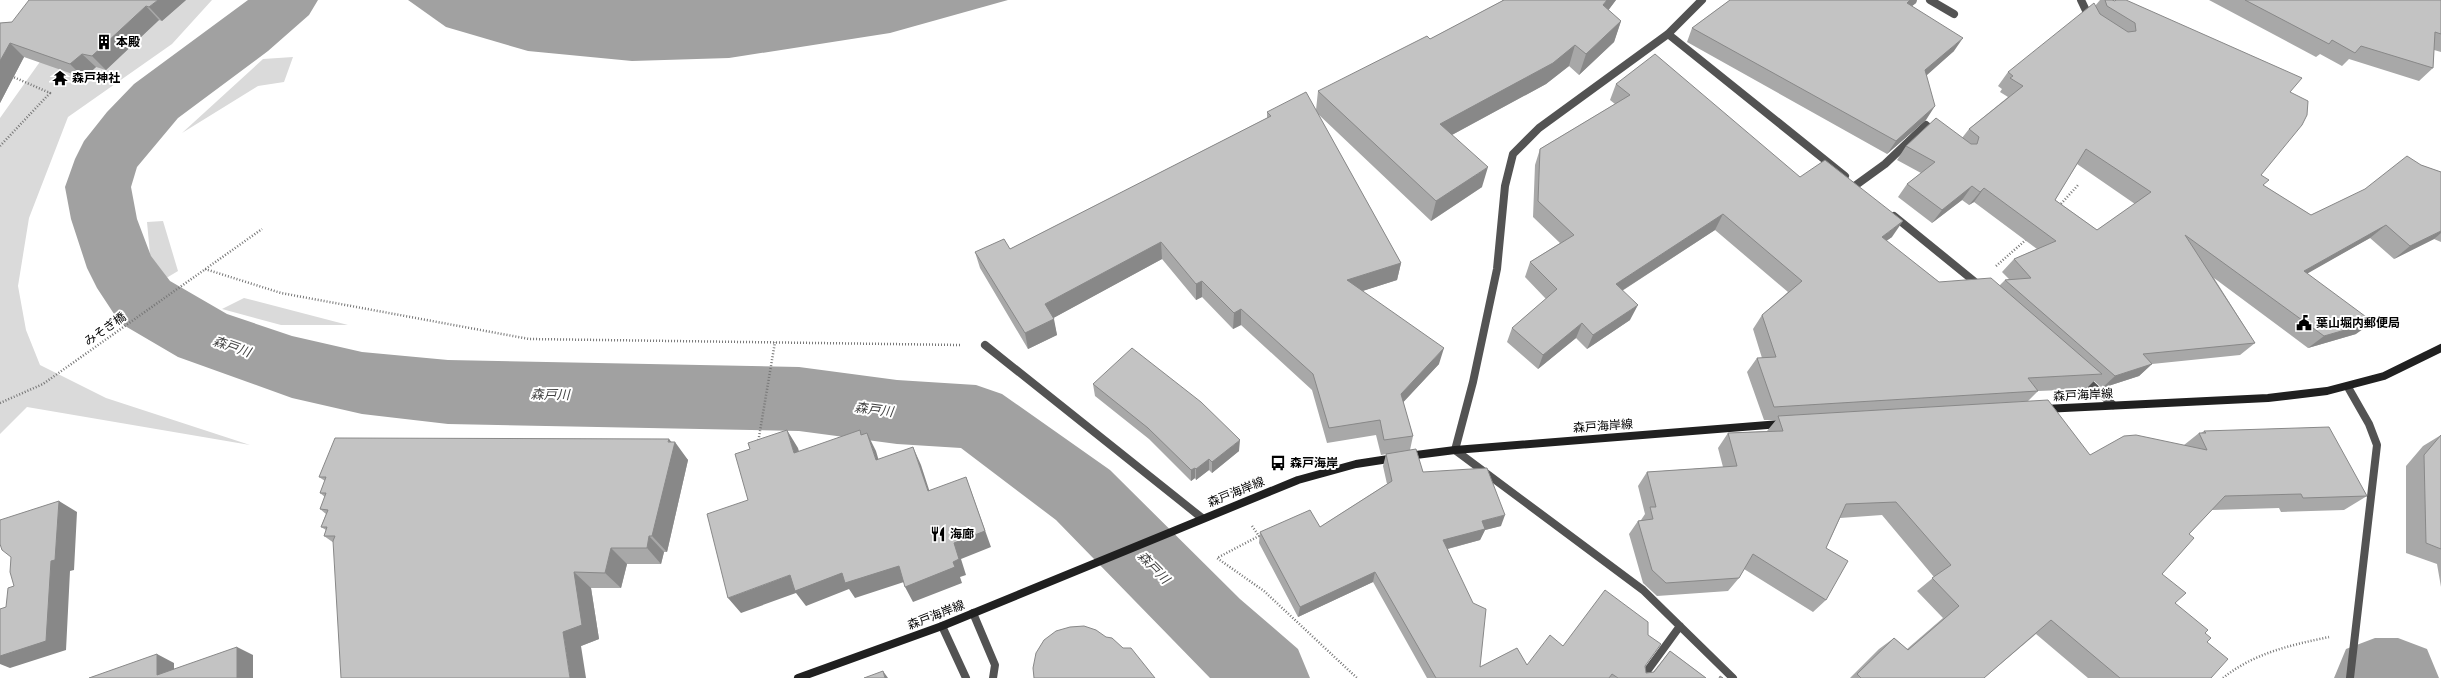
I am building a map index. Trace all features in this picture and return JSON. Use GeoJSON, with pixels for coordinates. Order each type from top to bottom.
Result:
{"type":"FeatureCollection","features":[{"type":"Feature","properties":{"kind":"main road","name":"森戸海岸線"},"geometry":{"type":"LineString","coordinates":[[2035,410],[2301,396],[2349,388],[2391,376],[2441,348]]}},
{"type":"Feature","properties":{"kind":"main road","name":"森戸海岸線"},"geometry":{"type":"LineString","coordinates":[[798,678],[942,626],[1014,598],[1202,518],[1298,480],[1356,464],[1455,450],[1792,424]]}},
{"type":"Feature","properties":{"kind":"street"},"geometry":{"type":"LineString","coordinates":[[1702,0],[1668,34],[1539,128],[1513,154],[1505,186],[1497,269],[1473,382],[1455,450],[1643,590],[1733,678]]}},
{"type":"Feature","properties":{"kind":"street"},"geometry":{"type":"LineString","coordinates":[[1930,0],[1954,14]]}},
{"type":"Feature","properties":{"kind":"street"},"geometry":{"type":"LineString","coordinates":[[2081,0],[2092,24]]}},
{"type":"Feature","properties":{"kind":"street"},"geometry":{"type":"LineString","coordinates":[[1668,34],[1860,188],[1926,125],[1945,139]]}},
{"type":"Feature","properties":{"kind":"street"},"geometry":{"type":"LineString","coordinates":[[1886,210],[1987,293]]}},
{"type":"Feature","properties":{"kind":"street"},"geometry":{"type":"LineString","coordinates":[[985,345],[1202,518]]}},
{"type":"Feature","properties":{"kind":"street"},"geometry":{"type":"LineString","coordinates":[[2074,368],[2113,406]]}},
{"type":"Feature","properties":{"kind":"street"},"geometry":{"type":"LineString","coordinates":[[2349,388],[2369,424],[2377,445],[2356,641],[2350,678]]}},
{"type":"Feature","properties":{"kind":"street"},"geometry":{"type":"LineString","coordinates":[[973,613],[995,665],[993,678]]}},
{"type":"Feature","properties":{"kind":"street"},"geometry":{"type":"LineString","coordinates":[[942,626],[966,678]]}},
{"type":"Feature","properties":{"kind":"street"},"geometry":{"type":"LineString","coordinates":[[1642,678],[1680,626]]}},
{"type":"Feature","properties":{"kind":"path"},"geometry":{"type":"LineString","coordinates":[[0,146],[50,93],[9,76],[11,68]]}},
{"type":"Feature","properties":{"kind":"path"},"geometry":{"type":"LineString","coordinates":[[2058,207],[2080,184]]}},
{"type":"Feature","properties":{"kind":"path","name":"みそぎ橋"},"geometry":{"type":"LineString","coordinates":[[0,403],[44,384],[262,229]]}},
{"type":"Feature","properties":{"kind":"path"},"geometry":{"type":"LineString","coordinates":[[1976,283],[2032,235]]}},
{"type":"Feature","properties":{"kind":"path"},"geometry":{"type":"LineString","coordinates":[[205,269],[281,293],[529,339],[774,344],[985,345]]}},
{"type":"Feature","properties":{"kind":"path"},"geometry":{"type":"LineString","coordinates":[[757,446],[774,344]]}},
{"type":"Feature","properties":{"kind":"path"},"geometry":{"type":"LineString","coordinates":[[1238,504],[1259,536],[1217,558],[1264,592],[1357,678]]}},
{"type":"Feature","properties":{"kind":"path"},"geometry":{"type":"LineString","coordinates":[[2223,678],[2232,669],[2271,651],[2297,643],[2334,636],[2356,641]]}},
{"type":"Feature","properties":{"kind":"shaded area"},"geometry":{"type":"Polygon","coordinates":[[[77,0],[212,0],[172,44],[68,117],[29,218],[18,286],[26,330],[40,365],[106,398],[250,445],[27,407],[0,434],[0,118],[49,49],[77,0]]]}},
{"type":"Feature","properties":{"kind":"shaded area"},"geometry":{"type":"Polygon","coordinates":[[[408,0],[1008,0],[890,33],[729,58],[632,61],[528,51],[446,27],[408,0]]]}},
{"type":"Feature","properties":{"kind":"shaded area"},"geometry":{"type":"Polygon","coordinates":[[[293,57],[284,82],[258,86],[182,133],[263,59],[293,57]]]}},
{"type":"Feature","properties":{"kind":"shaded area"},"geometry":{"type":"Polygon","coordinates":[[[163,221],[178,271],[153,286],[147,222],[163,221]]]}},
{"type":"Feature","properties":{"kind":"shaded area"},"geometry":{"type":"Polygon","coordinates":[[[244,298],[348,325],[281,325],[222,309],[244,298]]]}},
{"type":"Feature","properties":{"kind":"building"},"geometry":{"type":"Polygon","coordinates":[[[29,0],[158,0],[149,7],[146,6],[92,56],[82,54],[70,64],[10,43],[0,61],[0,23],[12,22],[29,0]]]}},
{"type":"Feature","properties":{"kind":"building"},"geometry":{"type":"Polygon","coordinates":[[[1504,0],[1607,0],[1603,5],[1621,21],[1586,54],[1575,45],[1553,63],[1440,124],[1488,167],[1436,201],[1318,91],[1427,36],[1430,39],[1504,0]]]}},
{"type":"Feature","properties":{"kind":"building"},"geometry":{"type":"Polygon","coordinates":[[[1730,0],[1910,0],[1907,3],[1963,38],[1925,70],[1935,106],[1896,141],[1692,28],[1730,0]]]}},
{"type":"Feature","properties":{"kind":"building"},"geometry":{"type":"Polygon","coordinates":[[[2105,0],[2126,0],[2302,78],[2290,92],[2308,101],[2307,115],[2302,125],[2261,175],[2269,180],[2263,185],[2311,215],[2365,189],[2407,156],[2421,165],[2441,172],[2441,231],[2410,246],[2386,225],[2304,271],[2373,322],[2324,336],[2185,235],[2255,343],[2143,354],[2152,364],[2115,376],[2005,280],[2031,278],[2014,259],[2056,241],[1984,188],[1980,192],[1972,186],[1942,210],[1907,184],[1935,162],[1906,146],[1936,118],[1971,144],[1977,144],[1979,137],[1969,129],[2023,86],[2010,78],[2013,76],[2008,72],[2094,3],[2100,14],[2128,32],[2136,31],[2135,23],[2107,6],[2105,0]],[[2086,149],[2055,200],[2097,230],[2151,192],[2086,149]]]}},
{"type":"Feature","properties":{"kind":"building"},"geometry":{"type":"Polygon","coordinates":[[[2245,0],[2441,0],[2441,34],[2435,32],[2433,68],[2361,46],[2355,53],[2332,40],[2329,44],[2245,0]]]}},
{"type":"Feature","properties":{"kind":"building"},"geometry":{"type":"Polygon","coordinates":[[[1655,54],[1800,177],[1825,160],[1903,221],[1882,237],[1939,282],[1991,278],[2102,374],[2028,378],[2038,391],[1774,407],[1757,358],[1776,357],[1762,315],[1802,281],[1723,214],[1616,284],[1638,305],[1593,335],[1582,323],[1543,355],[1512,328],[1557,289],[1530,262],[1574,235],[1538,201],[1540,149],[1630,95],[1616,84],[1655,54]]]}},
{"type":"Feature","properties":{"kind":"building"},"geometry":{"type":"Polygon","coordinates":[[[1306,92],[1401,263],[1347,280],[1444,348],[1401,394],[1413,436],[1384,440],[1380,420],[1329,428],[1313,374],[1241,309],[1234,313],[1202,281],[1196,284],[1161,242],[1045,304],[1054,319],[1025,333],[975,252],[1004,239],[1010,249],[1271,116],[1267,112],[1306,92]]]}},
{"type":"Feature","properties":{"kind":"building"},"geometry":{"type":"Polygon","coordinates":[[[1132,348],[1201,402],[1240,440],[1212,462],[1209,459],[1196,469],[1191,470],[1148,428],[1093,384],[1132,348]]]}},
{"type":"Feature","properties":{"kind":"building"},"geometry":{"type":"Polygon","coordinates":[[[2048,400],[2090,455],[2124,436],[2136,435],[2207,450],[2199,433],[2206,433],[2204,431],[2329,427],[2367,496],[2303,498],[2301,494],[2225,496],[2189,534],[2194,538],[2162,574],[2186,593],[2175,603],[2208,630],[2205,633],[2211,638],[2207,642],[2228,659],[2211,678],[2120,678],[2051,620],[1984,678],[1861,678],[1857,674],[1894,638],[1908,650],[1959,606],[1932,578],[1951,565],[1896,502],[1846,504],[1826,548],[1848,561],[1826,600],[1753,554],[1739,578],[1666,583],[1652,570],[1638,521],[1653,519],[1650,507],[1656,507],[1647,472],[1737,466],[1728,433],[1783,431],[1778,416],[2048,400]]]}},
{"type":"Feature","properties":{"kind":"building"},"geometry":{"type":"Polygon","coordinates":[[[787,430],[794,453],[860,430],[861,435],[867,433],[876,460],[913,447],[928,491],[966,477],[985,531],[954,543],[959,559],[953,562],[955,567],[905,587],[899,566],[845,583],[842,573],[795,591],[790,575],[728,598],[707,514],[748,500],[735,454],[750,449],[748,443],[787,430]]]}},
{"type":"Feature","properties":{"kind":"building"},"geometry":{"type":"Polygon","coordinates":[[[2441,435],[2441,549],[2426,543],[2424,455],[2441,435]]]}},
{"type":"Feature","properties":{"kind":"building"},"geometry":{"type":"Polygon","coordinates":[[[335,438],[669,439],[668,442],[675,442],[652,536],[649,536],[647,548],[611,548],[605,573],[574,572],[582,625],[563,632],[570,678],[341,678],[333,541],[335,536],[324,536],[327,527],[321,527],[328,510],[320,509],[326,493],[320,493],[326,477],[319,477],[335,438]]]}},
{"type":"Feature","properties":{"kind":"building"},"geometry":{"type":"Polygon","coordinates":[[[1416,449],[1423,472],[1487,468],[1505,515],[1482,521],[1485,529],[1443,540],[1473,603],[1486,609],[1480,667],[1517,648],[1527,665],[1550,635],[1563,646],[1605,590],[1648,622],[1648,635],[1661,644],[1645,666],[1646,673],[1654,672],[1670,651],[1706,678],[1618,678],[1612,674],[1609,678],[1436,678],[1375,572],[1300,607],[1260,532],[1310,510],[1320,527],[1392,481],[1386,454],[1416,449]]]}},
{"type":"Feature","properties":{"kind":"building"},"geometry":{"type":"Polygon","coordinates":[[[59,501],[55,560],[51,561],[46,641],[0,656],[0,609],[6,607],[8,588],[14,586],[10,572],[11,557],[2,550],[0,544],[0,520],[59,501]]]}},
{"type":"Feature","properties":{"kind":"building"},"geometry":{"type":"Polygon","coordinates":[[[1084,626],[1096,630],[1106,637],[1112,638],[1123,648],[1131,648],[1155,678],[1034,678],[1033,668],[1036,653],[1044,640],[1056,631],[1070,627],[1084,626]]]}},
{"type":"Feature","properties":{"kind":"building"},"geometry":{"type":"Polygon","coordinates":[[[237,647],[237,678],[89,678],[157,654],[157,675],[237,647]]]}},
{"type":"Feature","properties":{"kind":"building"},"geometry":{"type":"Polygon","coordinates":[[[883,671],[885,678],[864,678],[883,671]]]}},
{"type":"Feature","properties":{"kind":"waterway","name":"森戸川"},"geometry":{"type":"LineString","coordinates":[[288,0],[246,35],[156,101],[130,129],[107,159],[98,187],[104,219],[121,268],[145,302],[203,336],[292,367],[362,383],[448,392],[799,399],[897,412],[976,417],[1083,495],[1212,626],[1269,678]]}},
{"type":"Feature","properties":{"kind":"waterway","name":"森戸川"},"geometry":{"type":"LineString","coordinates":[[2375,678],[2398,678]]}},
{"type":"Feature","properties":{"kind":"place","name":"本殿"},"geometry":{"type":"Point","coordinates":[104,42]}},
{"type":"Feature","properties":{"kind":"place","name":"森戸神社"},"geometry":{"type":"Point","coordinates":[60,78]}},
{"type":"Feature","properties":{"kind":"place","name":"葉山堀内郵便局"},"geometry":{"type":"Point","coordinates":[2304,323]}},
{"type":"Feature","properties":{"kind":"place","name":"森戸海岸"},"geometry":{"type":"Point","coordinates":[1278,463]}},
{"type":"Feature","properties":{"kind":"place","name":"海廊"},"geometry":{"type":"Point","coordinates":[938,534]}}]}
